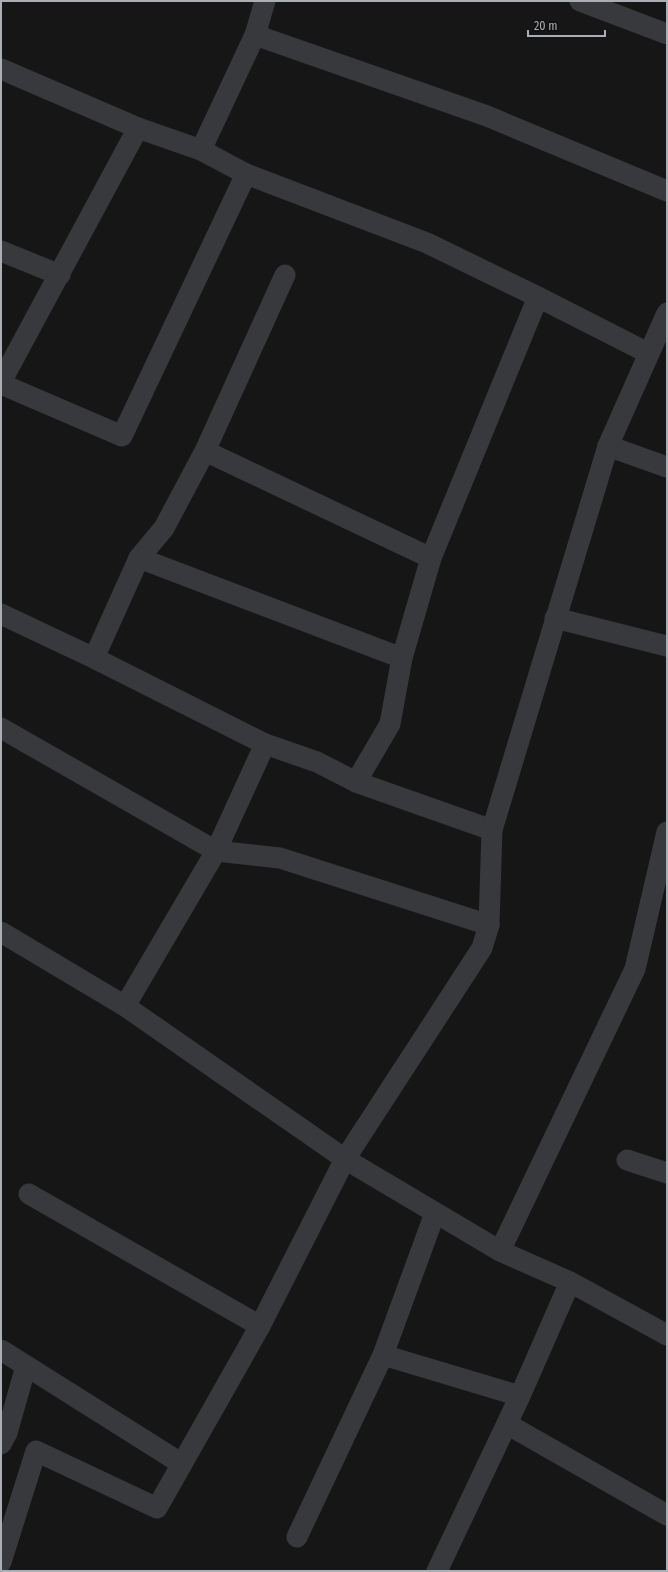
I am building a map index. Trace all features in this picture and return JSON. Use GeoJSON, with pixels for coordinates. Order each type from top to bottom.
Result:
{"type":"FeatureCollection","features":[{"type":"Feature","properties":{"kind":"street"},"geometry":{"type":"LineString","coordinates":[[201,150],[255,35],[265,1]]}},
{"type":"Feature","properties":{"kind":"street"},"geometry":{"type":"LineString","coordinates":[[580,1],[667,34]]}},
{"type":"Feature","properties":{"kind":"street"},"geometry":{"type":"LineString","coordinates":[[255,35],[487,116],[667,191]]}},
{"type":"Feature","properties":{"kind":"street"},"geometry":{"type":"LineString","coordinates":[[1,69],[138,128],[201,150],[246,174],[427,243],[648,353]]}},
{"type":"Feature","properties":{"kind":"street"},"geometry":{"type":"LineString","coordinates":[[138,128],[1,383],[122,436],[246,174]]}},
{"type":"Feature","properties":{"kind":"street"},"geometry":{"type":"LineString","coordinates":[[1,251],[60,275]]}},
{"type":"Feature","properties":{"kind":"street"},"geometry":{"type":"LineString","coordinates":[[94,658],[139,558],[164,528],[204,451],[285,275]]}},
{"type":"Feature","properties":{"kind":"street"},"geometry":{"type":"LineString","coordinates":[[356,782],[390,724],[402,658],[431,558],[538,297]]}},
{"type":"Feature","properties":{"kind":"street"},"geometry":{"type":"LineString","coordinates":[[1,1562],[36,1451],[157,1508],[260,1326],[345,1159],[482,948],[489,926],[492,830],[608,446],[667,312]]}},
{"type":"Feature","properties":{"kind":"street"},"geometry":{"type":"LineString","coordinates":[[608,446],[667,467]]}},
{"type":"Feature","properties":{"kind":"street"},"geometry":{"type":"LineString","coordinates":[[204,451],[431,558]]}},
{"type":"Feature","properties":{"kind":"street"},"geometry":{"type":"LineString","coordinates":[[139,558],[402,658]]}},
{"type":"Feature","properties":{"kind":"street"},"geometry":{"type":"LineString","coordinates":[[1,614],[94,658],[265,744],[317,762],[356,782],[492,830]]}},
{"type":"Feature","properties":{"kind":"street"},"geometry":{"type":"LineString","coordinates":[[555,618],[667,646]]}},
{"type":"Feature","properties":{"kind":"street"},"geometry":{"type":"LineString","coordinates":[[1,728],[216,851],[280,858],[489,926]]}},
{"type":"Feature","properties":{"kind":"street"},"geometry":{"type":"LineString","coordinates":[[125,1006],[216,851],[265,744]]}},
{"type":"Feature","properties":{"kind":"street"},"geometry":{"type":"LineString","coordinates":[[500,1251],[635,969],[667,832]]}},
{"type":"Feature","properties":{"kind":"street"},"geometry":{"type":"LineString","coordinates":[[1,932],[125,1006],[345,1159],[500,1251],[570,1282],[667,1335]]}},
{"type":"Feature","properties":{"kind":"street"},"geometry":{"type":"LineString","coordinates":[[627,1160],[667,1173]]}},
{"type":"Feature","properties":{"kind":"street"},"geometry":{"type":"LineString","coordinates":[[29,1194],[260,1326]]}},
{"type":"Feature","properties":{"kind":"street"},"geometry":{"type":"LineString","coordinates":[[298,1537],[382,1354],[435,1213]]}},
{"type":"Feature","properties":{"kind":"street"},"geometry":{"type":"LineString","coordinates":[[437,1571],[520,1396],[570,1282]]}},
{"type":"Feature","properties":{"kind":"street"},"geometry":{"type":"LineString","coordinates":[[1,1350],[182,1464]]}},
{"type":"Feature","properties":{"kind":"street"},"geometry":{"type":"LineString","coordinates":[[382,1354],[520,1396]]}},
{"type":"Feature","properties":{"kind":"street"},"geometry":{"type":"LineString","coordinates":[[1,1444],[8,1433],[26,1366]]}},
{"type":"Feature","properties":{"kind":"street"},"geometry":{"type":"LineString","coordinates":[[507,1424],[667,1515]]}}]}
